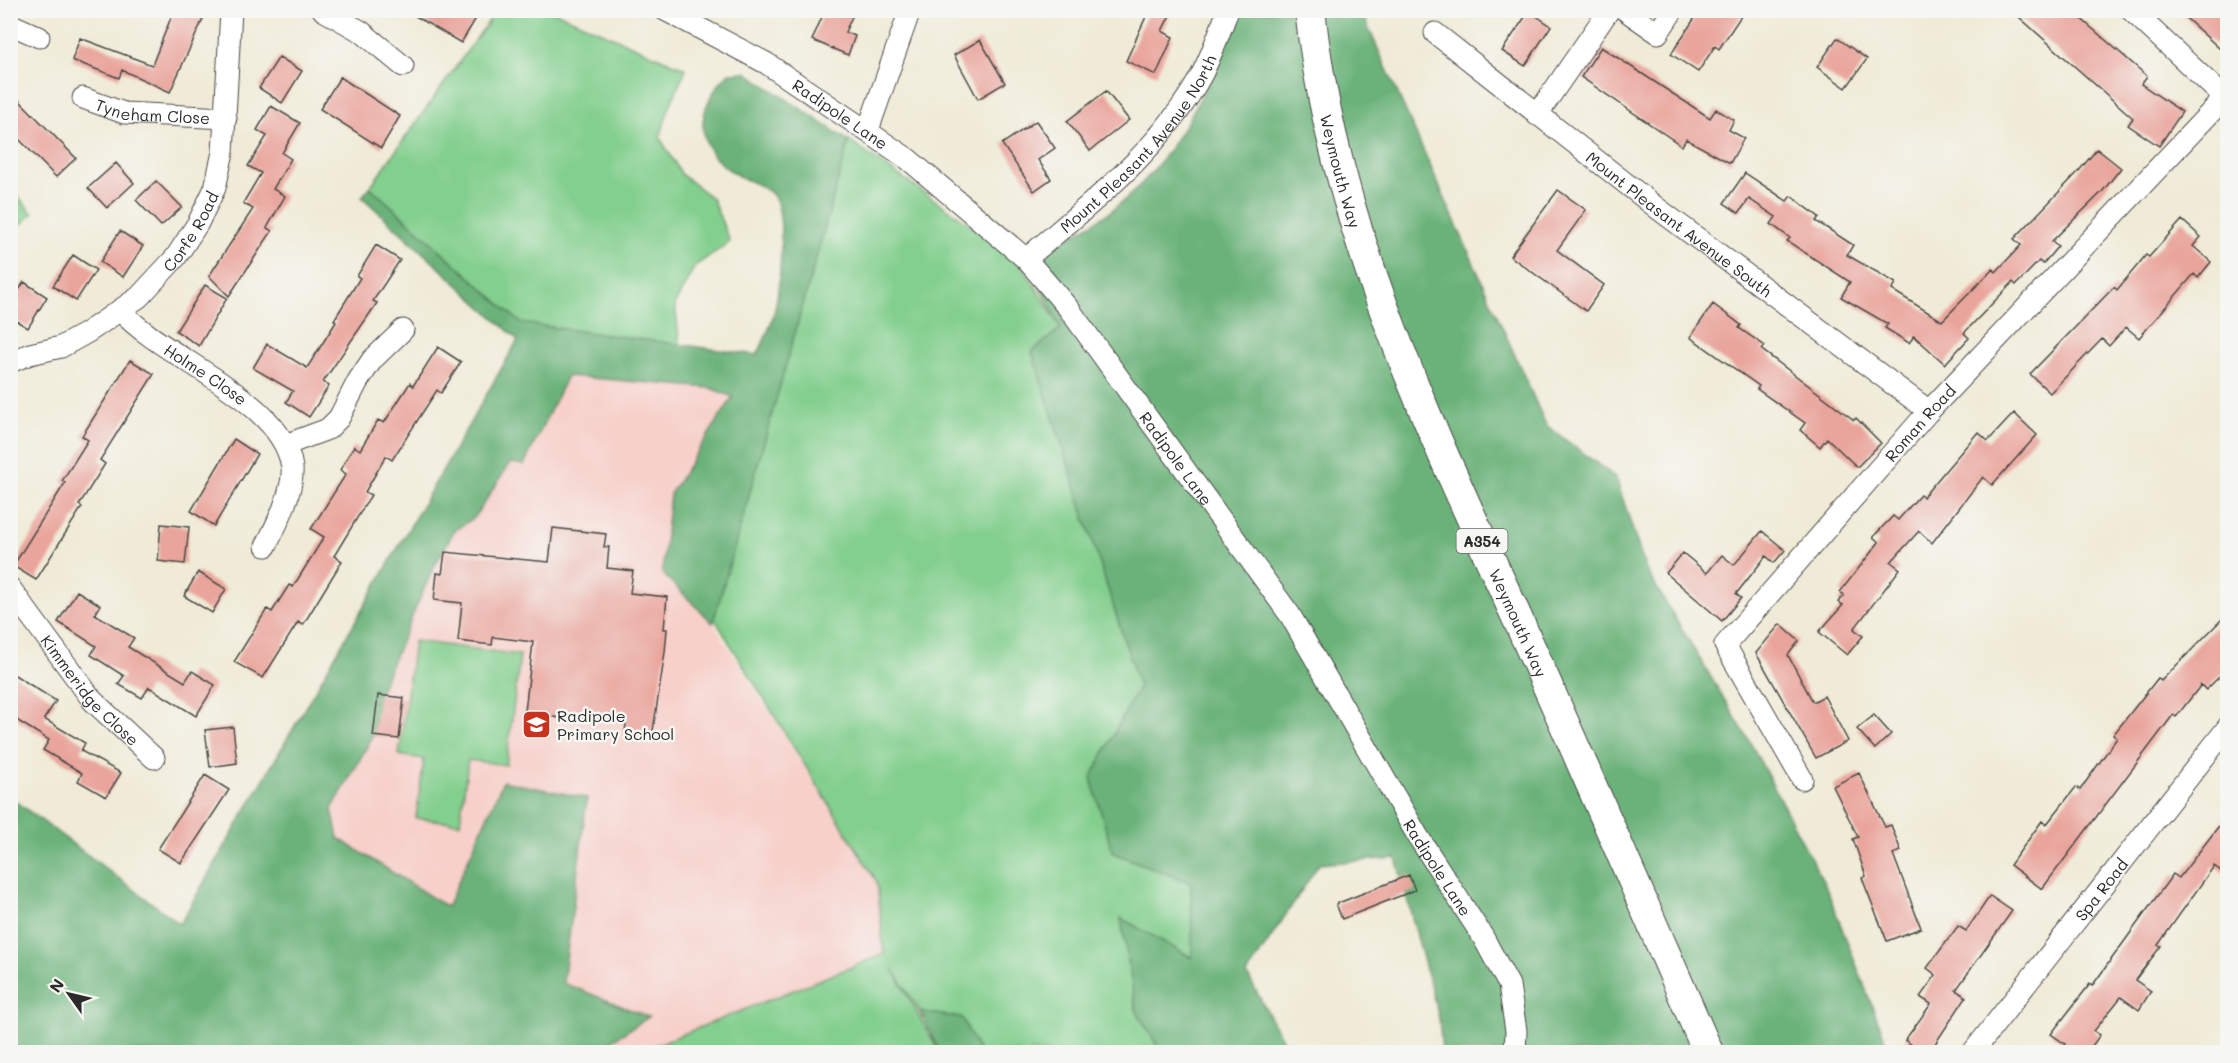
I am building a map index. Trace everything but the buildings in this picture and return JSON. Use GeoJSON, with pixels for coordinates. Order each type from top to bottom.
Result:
{"type":"FeatureCollection","features":[{"type":"Feature","properties":{"kind":"highway","name":"Weymouth Way"},"geometry":{"type":"LineString","coordinates":[[1310,10],[1322,91],[1340,175],[1386,316],[1434,433],[1708,1053]]}},
{"type":"Feature","properties":{"kind":"street","name":"Corfe Road"},"geometry":{"type":"LineString","coordinates":[[12,364],[30,354],[61,347],[121,311],[156,282],[198,223],[215,188],[223,152],[231,10]]}},
{"type":"Feature","properties":{"kind":"street"},"geometry":{"type":"LineString","coordinates":[[323,10],[362,32],[403,66]]}},
{"type":"Feature","properties":{"kind":"street","name":"Radipole Lane"},"geometry":{"type":"LineString","coordinates":[[665,10],[766,63],[868,130],[950,193],[1026,260],[1076,319],[1290,615],[1419,838],[1483,937],[1509,985],[1516,1031],[1515,1053]]}},
{"type":"Feature","properties":{"kind":"street"},"geometry":{"type":"LineString","coordinates":[[868,130],[909,10]]}},
{"type":"Feature","properties":{"kind":"street","name":"Mount Pleasant Avenue North"},"geometry":{"type":"LineString","coordinates":[[1026,260],[1124,175],[1164,129],[1202,74],[1228,10]]}},
{"type":"Feature","properties":{"kind":"street"},"geometry":{"type":"LineString","coordinates":[[1537,115],[1609,10]]}},
{"type":"Feature","properties":{"kind":"street"},"geometry":{"type":"LineString","coordinates":[[1625,10],[1658,33],[1673,10]]}},
{"type":"Feature","properties":{"kind":"street"},"geometry":{"type":"LineString","coordinates":[[2131,10],[2226,98]]}},
{"type":"Feature","properties":{"kind":"street"},"geometry":{"type":"LineString","coordinates":[[10,24],[39,37]]}},
{"type":"Feature","properties":{"kind":"street","name":"Mount Pleasant Avenue South"},"geometry":{"type":"LineString","coordinates":[[1435,33],[1657,208],[1929,411]]}},
{"type":"Feature","properties":{"kind":"street","name":"Tyneham Close"},"geometry":{"type":"LineString","coordinates":[[82,98],[124,113],[226,118]]}},
{"type":"Feature","properties":{"kind":"street","name":"Roman Road"},"geometry":{"type":"LineString","coordinates":[[1802,779],[1725,645],[1929,411],[2226,98]]}},
{"type":"Feature","properties":{"kind":"street","name":"Holme Close"},"geometry":{"type":"LineString","coordinates":[[121,311],[158,342],[243,399],[280,436],[292,470],[282,514],[266,546]]}},
{"type":"Feature","properties":{"kind":"street"},"geometry":{"type":"LineString","coordinates":[[285,445],[328,429],[348,406],[358,381],[372,360],[403,330]]}},
{"type":"Feature","properties":{"kind":"street","name":"Kimmeridge Close"},"geometry":{"type":"LineString","coordinates":[[10,588],[93,701],[154,758]]}},
{"type":"Feature","properties":{"kind":"street","name":"Spa Road"},"geometry":{"type":"LineString","coordinates":[[1973,1053],[2228,727]]}},
{"type":"Feature","properties":{"kind":"shaded area","name":"Radipole Primary School"},"geometry":{"type":"Polygon","coordinates":[[[518,340],[782,379],[713,623],[877,882],[884,954],[638,1052],[479,1052],[237,824],[518,340]]]}},
{"type":"Feature","properties":{"kind":"green space"},"geometry":{"type":"Polygon","coordinates":[[[496,11],[553,11],[686,69],[669,108],[660,138],[682,175],[712,198],[730,242],[695,266],[675,304],[680,345],[521,323],[370,187],[496,11]]]}},
{"type":"Feature","properties":{"kind":"green space"},"geometry":{"type":"Polygon","coordinates":[[[1240,11],[1361,11],[1546,425],[1616,478],[1646,570],[1749,740],[1826,887],[1890,1052],[1442,1052],[1439,1018],[1396,858],[1319,864],[1247,974],[1289,1052],[1161,1052],[1136,1010],[1121,918],[1192,958],[1191,883],[1113,853],[1091,778],[1139,686],[1032,352],[1061,328],[1026,259],[1107,214],[1139,186],[1158,165],[1204,91],[1240,11]]]}},
{"type":"Feature","properties":{"kind":"green space"},"geometry":{"type":"Polygon","coordinates":[[[746,72],[849,141],[713,623],[662,573],[670,494],[733,397],[710,388],[567,376],[524,465],[510,463],[475,517],[454,531],[432,571],[378,695],[373,736],[332,809],[338,838],[447,907],[503,781],[587,798],[563,983],[649,1017],[594,1052],[11,1052],[10,797],[180,924],[518,340],[362,197],[370,187],[521,323],[757,355],[767,335],[778,288],[781,234],[777,204],[773,195],[766,189],[737,175],[722,164],[712,153],[705,140],[703,127],[704,114],[709,100],[718,86],[729,73],[746,72]]]}},
{"type":"Feature","properties":{"kind":"green space"},"geometry":{"type":"Polygon","coordinates":[[[849,141],[970,224],[1022,265],[1061,328],[1032,352],[1139,686],[1091,778],[1113,853],[1191,883],[1193,958],[1121,919],[1136,1010],[1161,1052],[979,1052],[962,1018],[920,1012],[893,969],[939,1052],[638,1052],[884,954],[877,882],[714,618],[849,141]]]}},
{"type":"Feature","properties":{"kind":"green space"},"geometry":{"type":"Polygon","coordinates":[[[10,187],[33,214],[11,233],[10,233],[10,187]]]}},
{"type":"Feature","properties":{"kind":"green space"},"geometry":{"type":"Polygon","coordinates":[[[414,641],[520,655],[506,765],[468,760],[460,823],[416,818],[424,759],[399,755],[414,641]]]}},
{"type":"Feature","properties":{"kind":"green space"},"geometry":{"type":"Polygon","coordinates":[[[920,1012],[962,1018],[979,1052],[940,1052],[920,1012]]]}},
{"type":"Feature","properties":{"kind":"place","name":"Radipole Primary School"},"geometry":{"type":"Point","coordinates":[536,724]}}]}
